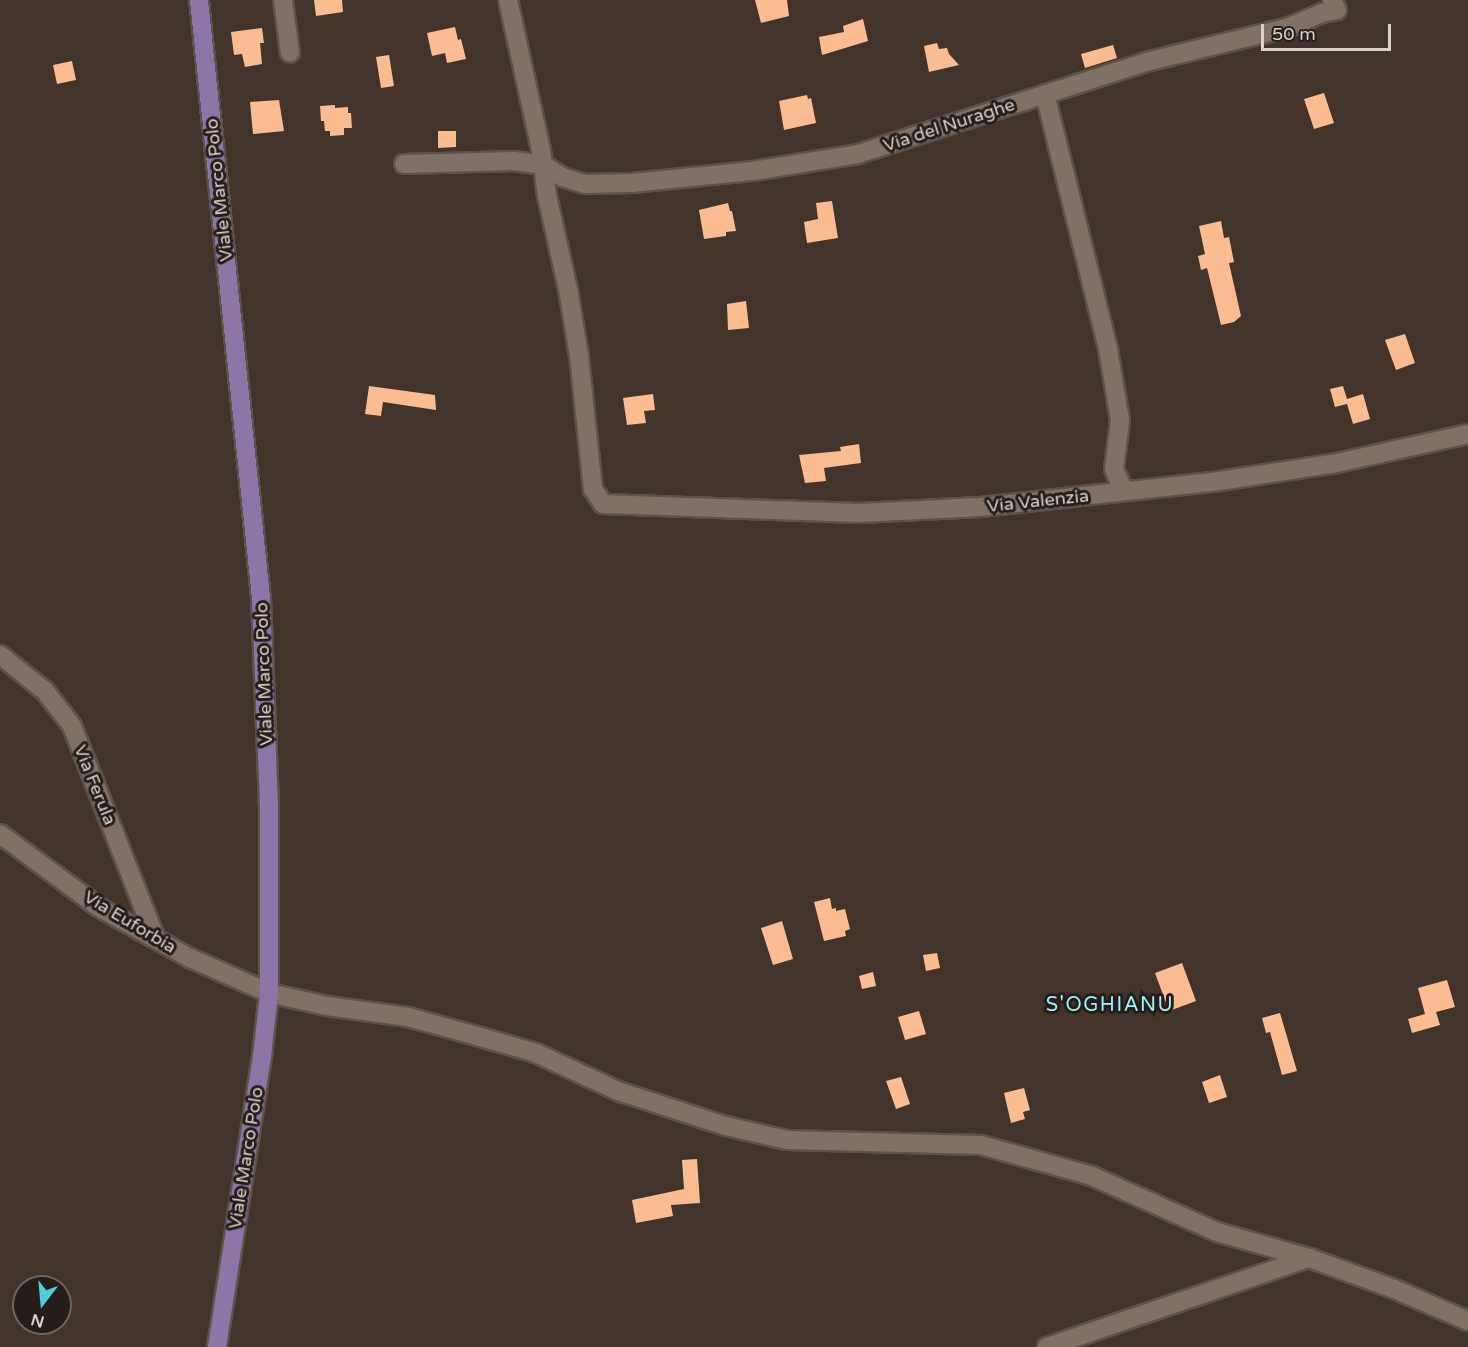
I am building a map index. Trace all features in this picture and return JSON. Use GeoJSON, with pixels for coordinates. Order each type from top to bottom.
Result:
{"type":"FeatureCollection","features":[{"type":"Feature","properties":{"kind":"main road","name":"Viale Marco Polo"},"geometry":{"type":"LineString","coordinates":[[199,0],[261,598],[269,809],[269,993],[262,1056],[217,1347]]}},
{"type":"Feature","properties":{"kind":"street"},"geometry":{"type":"LineString","coordinates":[[283,0],[290,53]]}},
{"type":"Feature","properties":{"kind":"street"},"geometry":{"type":"LineString","coordinates":[[508,0],[543,165]]}},
{"type":"Feature","properties":{"kind":"street","name":"Via del Nuraghe"},"geometry":{"type":"LineString","coordinates":[[404,164],[514,161],[543,165],[562,177],[585,184],[632,183],[753,171],[858,154],[974,115],[1150,61],[1289,27],[1322,13],[1337,10],[1332,0]]}},
{"type":"Feature","properties":{"kind":"street"},"geometry":{"type":"LineString","coordinates":[[1046,94],[1108,350],[1120,420],[1114,469],[1124,491]]}},
{"type":"Feature","properties":{"kind":"street","name":"Via Valenzia"},"geometry":{"type":"LineString","coordinates":[[543,165],[579,357],[593,489],[603,504],[859,513],[981,507],[1332,464],[1468,434]]}},
{"type":"Feature","properties":{"kind":"street","name":"Via Ferula"},"geometry":{"type":"LineString","coordinates":[[0,655],[45,691],[72,726],[156,939]]}},
{"type":"Feature","properties":{"kind":"street","name":"Via Euforbia"},"geometry":{"type":"LineString","coordinates":[[0,834],[100,908],[190,958],[269,993],[327,1006],[408,1017],[477,1036],[536,1053],[618,1090],[726,1126],[786,1140],[981,1145],[1092,1176],[1217,1232],[1309,1258],[1392,1288],[1468,1321]]}},
{"type":"Feature","properties":{"kind":"street"},"geometry":{"type":"LineString","coordinates":[[1047,1347],[1309,1258]]}},
{"type":"Feature","properties":{"kind":"building"},"geometry":{"type":"Polygon","coordinates":[[[314,0],[342,0],[343,12],[316,16],[314,0]]]}},
{"type":"Feature","properties":{"kind":"building"},"geometry":{"type":"Polygon","coordinates":[[[755,0],[787,0],[789,16],[761,23],[755,0]]]}},
{"type":"Feature","properties":{"kind":"building"},"geometry":{"type":"Polygon","coordinates":[[[863,19],[868,41],[822,55],[819,37],[844,32],[843,26],[863,19]]]}},
{"type":"Feature","properties":{"kind":"building"},"geometry":{"type":"Polygon","coordinates":[[[455,27],[466,59],[447,63],[445,53],[432,56],[427,33],[455,27]]]}},
{"type":"Feature","properties":{"kind":"building"},"geometry":{"type":"Polygon","coordinates":[[[262,28],[264,43],[260,43],[262,64],[245,67],[242,54],[234,55],[231,32],[262,28]]]}},
{"type":"Feature","properties":{"kind":"building"},"geometry":{"type":"Polygon","coordinates":[[[937,43],[939,49],[947,48],[949,54],[959,65],[929,72],[924,46],[937,43]]]}},
{"type":"Feature","properties":{"kind":"building"},"geometry":{"type":"Polygon","coordinates":[[[1113,45],[1117,58],[1085,68],[1081,54],[1113,45]]]}},
{"type":"Feature","properties":{"kind":"building"},"geometry":{"type":"Polygon","coordinates":[[[389,55],[394,86],[381,88],[376,57],[389,55]]]}},
{"type":"Feature","properties":{"kind":"building"},"geometry":{"type":"Polygon","coordinates":[[[72,61],[76,80],[57,84],[53,65],[72,61]]]}},
{"type":"Feature","properties":{"kind":"building"},"geometry":{"type":"Polygon","coordinates":[[[1324,93],[1334,123],[1314,129],[1304,99],[1324,93]]]}},
{"type":"Feature","properties":{"kind":"building"},"geometry":{"type":"Polygon","coordinates":[[[807,95],[808,99],[811,98],[816,123],[784,130],[779,101],[807,95]]]}},
{"type":"Feature","properties":{"kind":"building"},"geometry":{"type":"Polygon","coordinates":[[[279,100],[284,131],[253,134],[250,102],[279,100]]]}},
{"type":"Feature","properties":{"kind":"building"},"geometry":{"type":"Polygon","coordinates":[[[335,105],[335,108],[348,107],[348,113],[351,113],[352,128],[344,128],[344,135],[330,136],[330,131],[325,131],[324,121],[321,121],[320,106],[335,105]]]}},
{"type":"Feature","properties":{"kind":"building"},"geometry":{"type":"Polygon","coordinates":[[[438,131],[456,131],[456,147],[438,148],[438,131]]]}},
{"type":"Feature","properties":{"kind":"building"},"geometry":{"type":"Polygon","coordinates":[[[832,201],[838,238],[807,243],[804,222],[818,219],[816,203],[832,201]]]}},
{"type":"Feature","properties":{"kind":"building"},"geometry":{"type":"Polygon","coordinates":[[[728,203],[736,231],[726,232],[726,236],[704,239],[699,210],[728,203]]]}},
{"type":"Feature","properties":{"kind":"building"},"geometry":{"type":"Polygon","coordinates":[[[1221,221],[1224,238],[1229,237],[1234,262],[1229,263],[1241,316],[1234,322],[1221,325],[1207,268],[1201,270],[1198,256],[1205,254],[1199,226],[1221,221]]]}},
{"type":"Feature","properties":{"kind":"building"},"geometry":{"type":"Polygon","coordinates":[[[746,301],[749,328],[728,330],[727,304],[746,301]]]}},
{"type":"Feature","properties":{"kind":"building"},"geometry":{"type":"Polygon","coordinates":[[[1405,334],[1415,363],[1396,370],[1385,340],[1405,334]]]}},
{"type":"Feature","properties":{"kind":"building"},"geometry":{"type":"Polygon","coordinates":[[[369,386],[435,395],[436,410],[383,402],[381,416],[365,414],[369,386]]]}},
{"type":"Feature","properties":{"kind":"building"},"geometry":{"type":"Polygon","coordinates":[[[1343,386],[1347,399],[1363,394],[1370,419],[1353,424],[1347,404],[1335,407],[1330,389],[1343,386]]]}},
{"type":"Feature","properties":{"kind":"building"},"geometry":{"type":"Polygon","coordinates":[[[653,394],[655,410],[644,411],[646,423],[627,425],[623,398],[653,394]]]}},
{"type":"Feature","properties":{"kind":"building"},"geometry":{"type":"Polygon","coordinates":[[[859,444],[861,463],[824,468],[826,481],[805,483],[799,455],[841,451],[840,447],[859,444]]]}},
{"type":"Feature","properties":{"kind":"building"},"geometry":{"type":"Polygon","coordinates":[[[830,898],[832,909],[836,908],[836,911],[845,909],[850,929],[845,931],[846,936],[824,941],[814,902],[830,898]]]}},
{"type":"Feature","properties":{"kind":"building"},"geometry":{"type":"Polygon","coordinates":[[[782,921],[793,959],[773,965],[761,928],[782,921]]]}},
{"type":"Feature","properties":{"kind":"building"},"geometry":{"type":"Polygon","coordinates":[[[937,953],[940,968],[926,971],[923,955],[937,953]]]}},
{"type":"Feature","properties":{"kind":"building"},"geometry":{"type":"Polygon","coordinates":[[[1182,963],[1196,1001],[1169,1011],[1155,973],[1182,963]]]}},
{"type":"Feature","properties":{"kind":"building"},"geometry":{"type":"Polygon","coordinates":[[[873,972],[876,986],[862,989],[859,976],[873,972]]]}},
{"type":"Feature","properties":{"kind":"building"},"geometry":{"type":"Polygon","coordinates":[[[1447,980],[1455,1007],[1436,1012],[1440,1025],[1412,1033],[1408,1019],[1425,1014],[1418,988],[1447,980]]]}},
{"type":"Feature","properties":{"kind":"building"},"geometry":{"type":"Polygon","coordinates":[[[919,1011],[926,1034],[905,1040],[898,1017],[919,1011]]]}},
{"type":"Feature","properties":{"kind":"building"},"geometry":{"type":"Polygon","coordinates":[[[1280,1013],[1297,1071],[1282,1075],[1270,1032],[1266,1033],[1262,1018],[1280,1013]]]}},
{"type":"Feature","properties":{"kind":"building"},"geometry":{"type":"Polygon","coordinates":[[[1220,1075],[1227,1097],[1209,1103],[1202,1082],[1220,1075]]]}},
{"type":"Feature","properties":{"kind":"building"},"geometry":{"type":"Polygon","coordinates":[[[901,1077],[910,1104],[896,1109],[886,1081],[901,1077]]]}},
{"type":"Feature","properties":{"kind":"building"},"geometry":{"type":"Polygon","coordinates":[[[1024,1088],[1030,1110],[1023,1112],[1025,1119],[1011,1123],[1004,1093],[1024,1088]]]}},
{"type":"Feature","properties":{"kind":"building"},"geometry":{"type":"Polygon","coordinates":[[[697,1159],[700,1203],[671,1205],[673,1216],[636,1223],[632,1200],[684,1189],[682,1160],[697,1159]]]}},
{"type":"Feature","properties":{"kind":"district","name":"S'OGHIANU"},"geometry":{"type":"Point","coordinates":[1110,1005]}}]}
